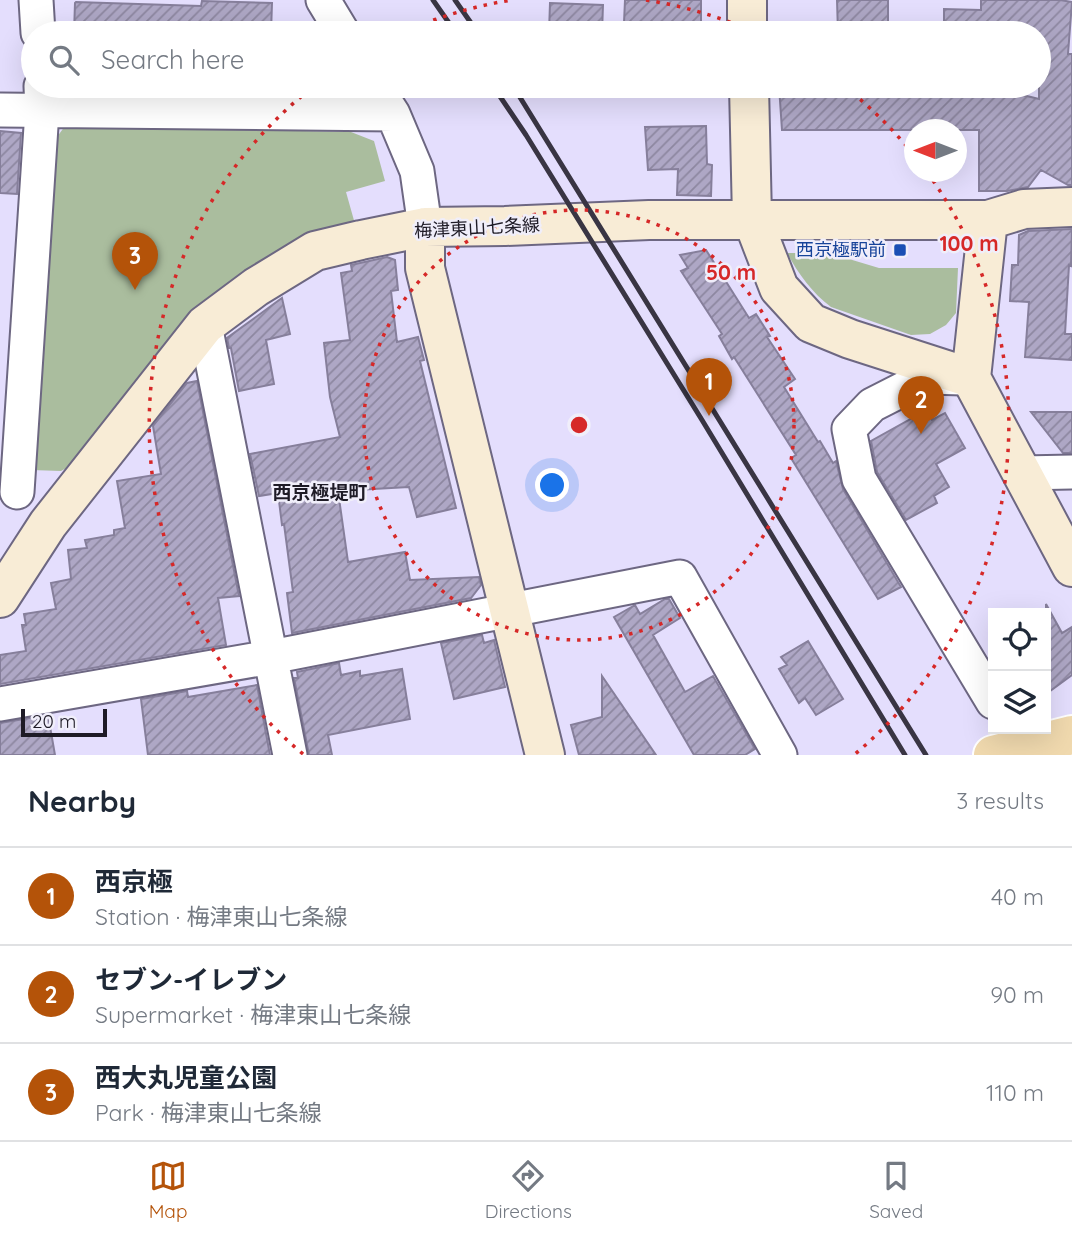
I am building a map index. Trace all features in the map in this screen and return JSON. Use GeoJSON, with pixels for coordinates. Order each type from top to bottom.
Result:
{"type":"FeatureCollection","features":[{"type":"Feature","properties":{"kind":"main road"},"geometry":{"type":"LineString","coordinates":[[1008,744],[1072,735]]}},
{"type":"Feature","properties":{"kind":"street"},"geometry":{"type":"LineString","coordinates":[[36,0],[37,21]]}},
{"type":"Feature","properties":{"kind":"street"},"geometry":{"type":"LineString","coordinates":[[323,0],[336,21]]}},
{"type":"Feature","properties":{"kind":"street"},"geometry":{"type":"LineString","coordinates":[[747,0],[747,21]]}},
{"type":"Feature","properties":{"kind":"street"},"geometry":{"type":"LineString","coordinates":[[0,110],[41,98],[393,114]]}},
{"type":"Feature","properties":{"kind":"street"},"geometry":{"type":"LineString","coordinates":[[41,98],[9,492],[48,524]]}},
{"type":"Feature","properties":{"kind":"street"},"geometry":{"type":"LineString","coordinates":[[383,98],[393,114],[417,171],[425,228],[425,268],[545,755]]}},
{"type":"Feature","properties":{"kind":"street"},"geometry":{"type":"LineString","coordinates":[[749,98],[752,218],[779,288],[811,323],[849,339],[971,378]]}},
{"type":"Feature","properties":{"kind":"street","name":"梅津東山七条線"},"geometry":{"type":"LineString","coordinates":[[0,598],[48,524],[205,324],[315,251],[425,228],[752,218],[988,220],[1024,209],[1072,207]]}},
{"type":"Feature","properties":{"kind":"street"},"geometry":{"type":"LineString","coordinates":[[988,220],[971,378],[1072,567]]}},
{"type":"Feature","properties":{"kind":"street"},"geometry":{"type":"LineString","coordinates":[[205,324],[290,755]]}},
{"type":"Feature","properties":{"kind":"street"},"geometry":{"type":"LineString","coordinates":[[971,378],[927,377],[872,405],[849,429],[859,479],[988,694]]}},
{"type":"Feature","properties":{"kind":"street"},"geometry":{"type":"LineString","coordinates":[[1022,473],[1072,472]]}},
{"type":"Feature","properties":{"kind":"street"},"geometry":{"type":"LineString","coordinates":[[0,704],[271,657],[681,577],[780,755]]}},
{"type":"Feature","properties":{"kind":"green space"},"geometry":{"type":"Polygon","coordinates":[[[65,126],[351,132],[374,141],[385,181],[346,192],[355,224],[290,251],[86,457],[61,471],[31,470],[57,137],[65,126]]]}},
{"type":"Feature","properties":{"kind":"green space"},"geometry":{"type":"Polygon","coordinates":[[[787,253],[829,253],[879,268],[958,268],[956,313],[946,325],[930,334],[911,335],[831,307],[806,282],[787,253]]]}},
{"type":"Feature","properties":{"kind":"building"},"geometry":{"type":"Polygon","coordinates":[[[625,0],[701,0],[701,21],[624,21],[625,0]]]}},
{"type":"Feature","properties":{"kind":"building"},"geometry":{"type":"Polygon","coordinates":[[[837,0],[888,0],[888,21],[838,21],[837,0]]]}},
{"type":"Feature","properties":{"kind":"building"},"geometry":{"type":"Polygon","coordinates":[[[981,0],[1072,2],[1068,54],[1072,54],[1072,185],[1041,170],[1028,187],[1007,191],[979,191],[979,130],[967,130],[967,119],[904,119],[904,130],[782,130],[780,98],[1051,98],[1051,21],[944,21],[944,9],[981,10],[981,0]]]}},
{"type":"Feature","properties":{"kind":"building"},"geometry":{"type":"Polygon","coordinates":[[[202,1],[272,3],[271,21],[74,21],[76,2],[201,6],[202,1]]]}},
{"type":"Feature","properties":{"kind":"building"},"geometry":{"type":"Polygon","coordinates":[[[550,3],[603,5],[602,21],[549,21],[550,3]]]}},
{"type":"Feature","properties":{"kind":"building"},"geometry":{"type":"Polygon","coordinates":[[[706,126],[707,164],[712,165],[711,196],[677,195],[678,169],[648,170],[645,127],[706,126]]]}},
{"type":"Feature","properties":{"kind":"building"},"geometry":{"type":"Polygon","coordinates":[[[0,131],[21,133],[17,194],[0,193],[0,131]]]}},
{"type":"Feature","properties":{"kind":"building"},"geometry":{"type":"Polygon","coordinates":[[[1072,229],[1065,334],[1072,334],[1072,360],[1025,357],[1029,302],[1010,301],[1012,265],[1018,265],[1019,235],[1028,231],[1072,229]]]}},
{"type":"Feature","properties":{"kind":"building"},"geometry":{"type":"Polygon","coordinates":[[[706,250],[749,318],[756,314],[770,336],[767,337],[795,379],[784,387],[818,442],[820,441],[833,463],[836,461],[843,489],[901,587],[878,599],[791,458],[796,455],[734,357],[732,359],[719,336],[722,334],[681,271],[688,268],[680,255],[706,250]]]}},
{"type":"Feature","properties":{"kind":"building"},"geometry":{"type":"Polygon","coordinates":[[[387,257],[395,260],[398,290],[391,291],[397,342],[418,337],[424,360],[420,361],[456,508],[417,517],[409,487],[338,491],[348,562],[405,552],[410,580],[479,577],[481,585],[471,598],[292,633],[287,593],[293,592],[278,493],[259,496],[250,454],[340,437],[330,397],[324,343],[350,340],[341,273],[352,271],[351,265],[387,257]]]}},
{"type":"Feature","properties":{"kind":"building"},"geometry":{"type":"Polygon","coordinates":[[[282,298],[290,334],[266,340],[274,384],[239,391],[227,338],[282,298]]]}},
{"type":"Feature","properties":{"kind":"building"},"geometry":{"type":"Polygon","coordinates":[[[197,381],[239,596],[218,598],[226,645],[0,684],[0,655],[26,651],[22,625],[26,625],[24,614],[56,609],[51,583],[71,579],[68,550],[87,548],[85,540],[114,535],[114,530],[125,528],[117,481],[161,474],[153,426],[187,383],[197,381]]]}},
{"type":"Feature","properties":{"kind":"building"},"geometry":{"type":"Polygon","coordinates":[[[927,410],[932,420],[945,413],[965,448],[936,464],[949,487],[934,496],[937,503],[906,520],[877,472],[871,441],[927,410]]]}},
{"type":"Feature","properties":{"kind":"building"},"geometry":{"type":"Polygon","coordinates":[[[1031,412],[1072,412],[1072,453],[1063,453],[1031,412]]]}},
{"type":"Feature","properties":{"kind":"building"},"geometry":{"type":"Polygon","coordinates":[[[669,599],[680,618],[653,635],[685,692],[713,676],[755,749],[745,755],[694,755],[614,617],[635,605],[640,614],[669,599]]]}},
{"type":"Feature","properties":{"kind":"building"},"geometry":{"type":"Polygon","coordinates":[[[1051,613],[1062,633],[1072,627],[1072,675],[1051,690],[1051,613]]]}},
{"type":"Feature","properties":{"kind":"building"},"geometry":{"type":"Polygon","coordinates":[[[482,635],[484,643],[494,640],[505,687],[454,699],[441,643],[482,635]]]}},
{"type":"Feature","properties":{"kind":"building"},"geometry":{"type":"Polygon","coordinates":[[[808,641],[843,699],[816,715],[805,698],[799,703],[779,669],[787,665],[781,657],[808,641]]]}},
{"type":"Feature","properties":{"kind":"building"},"geometry":{"type":"Polygon","coordinates":[[[339,663],[341,675],[360,671],[360,676],[402,669],[410,719],[328,735],[332,755],[309,755],[294,678],[298,678],[297,672],[339,663]]]}},
{"type":"Feature","properties":{"kind":"building"},"geometry":{"type":"Polygon","coordinates":[[[602,676],[656,755],[579,755],[571,725],[602,717],[602,676]]]}},
{"type":"Feature","properties":{"kind":"building"},"geometry":{"type":"Polygon","coordinates":[[[257,685],[270,755],[148,755],[141,699],[187,691],[188,697],[257,685]]]}},
{"type":"Feature","properties":{"kind":"building"},"geometry":{"type":"Polygon","coordinates":[[[48,715],[55,755],[0,755],[0,723],[48,715]]]}},
{"type":"Feature","properties":{"kind":"railway"},"geometry":{"type":"LineString","coordinates":[[433,0],[448,21]]}},
{"type":"Feature","properties":{"kind":"railway"},"geometry":{"type":"LineString","coordinates":[[455,0],[470,21]]}},
{"type":"Feature","properties":{"kind":"railway"},"geometry":{"type":"LineString","coordinates":[[501,98],[702,420],[905,755]]}},
{"type":"Feature","properties":{"kind":"railway"},"geometry":{"type":"LineString","coordinates":[[520,98],[926,755]]}},
{"type":"Feature","properties":{"kind":"place","name":"西京極駅前"},"geometry":{"type":"Point","coordinates":[900,250]}},
{"type":"Feature","properties":{"kind":"place","name":"西大丸児童公園"},"geometry":{"type":"Point","coordinates":[135,290]}},
{"type":"Feature","properties":{"kind":"place","name":"西京極"},"geometry":{"type":"Point","coordinates":[709,416]}},
{"type":"Feature","properties":{"kind":"place","name":"セブン-イレブン"},"geometry":{"type":"Point","coordinates":[921,434]}},
{"type":"Feature","properties":{"kind":"district","name":"西京極堤町"},"geometry":{"type":"Point","coordinates":[320,492]}}]}
